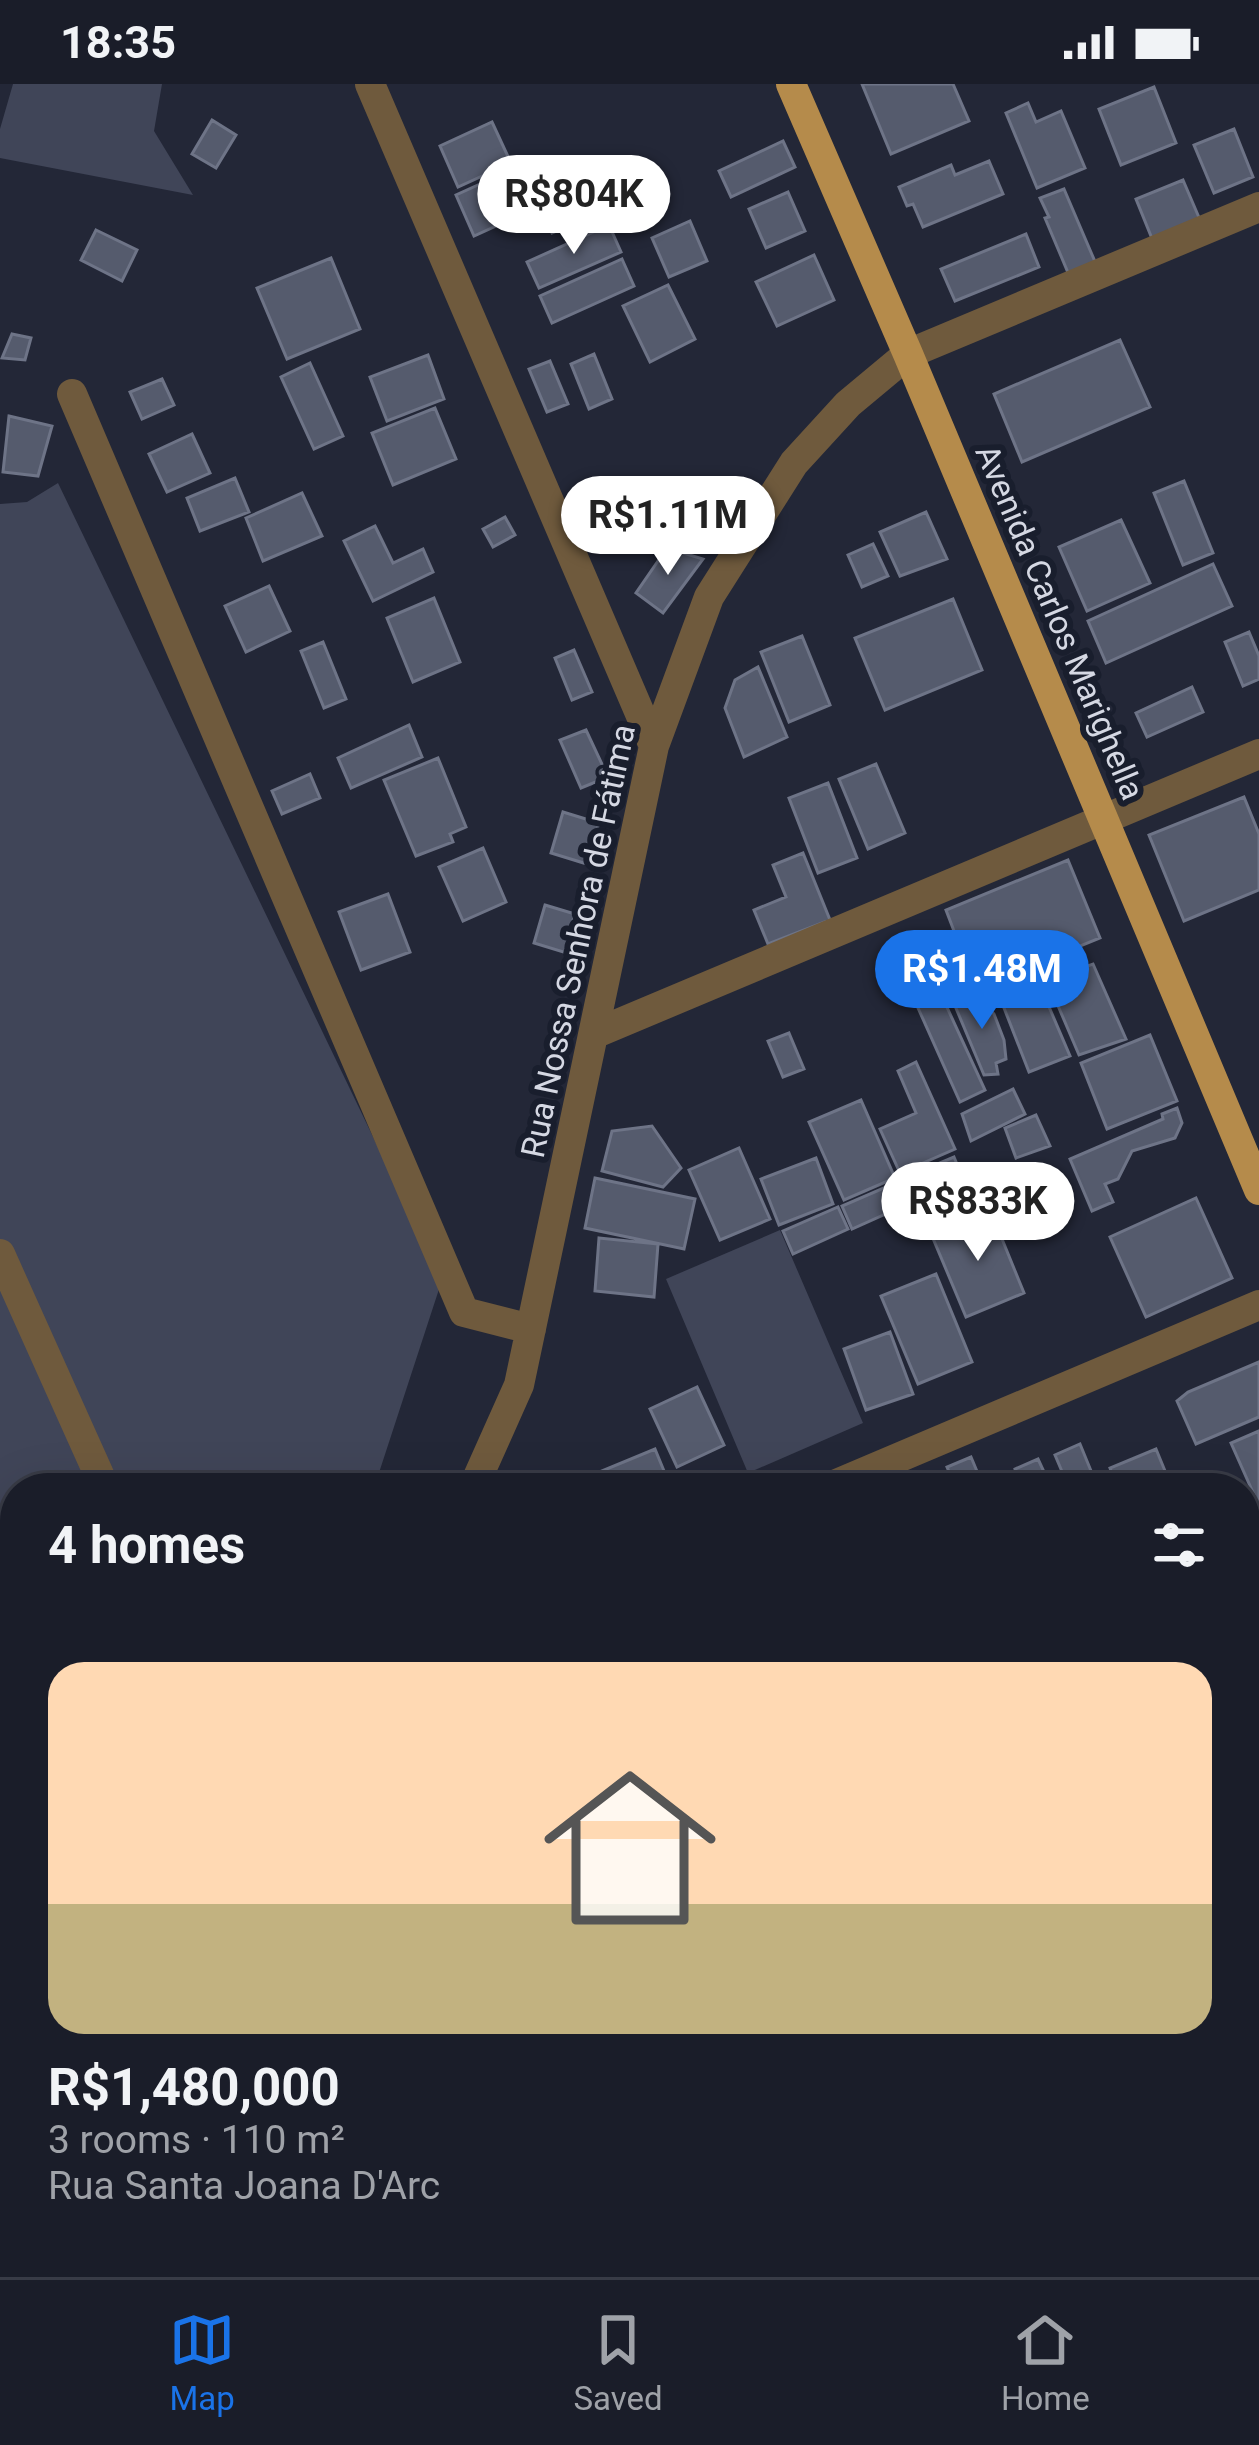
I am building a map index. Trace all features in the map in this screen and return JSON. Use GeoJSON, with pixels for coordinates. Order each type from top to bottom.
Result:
{"type":"FeatureCollection","features":[{"type":"Feature","properties":{"kind":"main road","name":"Avenida Carlos Marighella"},"geometry":{"type":"LineString","coordinates":[[791,84],[1259,1190]]}},
{"type":"Feature","properties":{"kind":"street"},"geometry":{"type":"LineString","coordinates":[[370,84],[654,746]]}},
{"type":"Feature","properties":{"kind":"street","name":"Rua Nossa Senhora de Fátima"},"geometry":{"type":"LineString","coordinates":[[480,1473],[519,1385],[654,746],[709,597],[794,464],[848,404],[908,354],[1259,207]]}},
{"type":"Feature","properties":{"kind":"street"},"geometry":{"type":"LineString","coordinates":[[72,394],[464,1312],[531,1329]]}},
{"type":"Feature","properties":{"kind":"street"},"geometry":{"type":"LineString","coordinates":[[594,1034],[1259,754]]}},
{"type":"Feature","properties":{"kind":"street"},"geometry":{"type":"LineString","coordinates":[[0,1254],[98,1473]]}},
{"type":"Feature","properties":{"kind":"street"},"geometry":{"type":"LineString","coordinates":[[862,1473],[1259,1305]]}},
{"type":"Feature","properties":{"kind":"shaded area"},"geometry":{"type":"Polygon","coordinates":[[[13,84],[162,84],[154,131],[193,195],[0,158],[0,129],[13,84]]]}},
{"type":"Feature","properties":{"kind":"shaded area"},"geometry":{"type":"Polygon","coordinates":[[[58,483],[442,1280],[379,1473],[0,1473],[0,504],[27,502],[58,483]]]}},
{"type":"Feature","properties":{"kind":"shaded area"},"geometry":{"type":"Polygon","coordinates":[[[780,1230],[863,1423],[748,1473],[666,1279],[780,1230]]]}},
{"type":"Feature","properties":{"kind":"building"},"geometry":{"type":"Polygon","coordinates":[[[862,84],[953,84],[969,121],[891,154],[862,84]]]}},
{"type":"Feature","properties":{"kind":"building"},"geometry":{"type":"Polygon","coordinates":[[[1154,87],[1176,143],[1121,165],[1099,109],[1154,87]]]}},
{"type":"Feature","properties":{"kind":"building"},"geometry":{"type":"Polygon","coordinates":[[[1028,103],[1036,122],[1061,111],[1085,168],[1037,188],[1006,113],[1028,103]]]}},
{"type":"Feature","properties":{"kind":"building"},"geometry":{"type":"Polygon","coordinates":[[[212,120],[236,135],[216,168],[192,154],[212,120]]]}},
{"type":"Feature","properties":{"kind":"building"},"geometry":{"type":"Polygon","coordinates":[[[492,122],[511,163],[458,187],[440,146],[492,122]]]}},
{"type":"Feature","properties":{"kind":"building"},"geometry":{"type":"Polygon","coordinates":[[[1234,129],[1253,177],[1214,193],[1194,145],[1234,129]]]}},
{"type":"Feature","properties":{"kind":"building"},"geometry":{"type":"Polygon","coordinates":[[[783,141],[795,167],[731,197],[719,171],[783,141]]]}},
{"type":"Feature","properties":{"kind":"building"},"geometry":{"type":"Polygon","coordinates":[[[989,161],[1003,194],[923,227],[899,187],[951,165],[955,175],[989,161]]]}},
{"type":"Feature","properties":{"kind":"building"},"geometry":{"type":"Polygon","coordinates":[[[607,170],[621,203],[552,233],[538,199],[607,170]]]}},
{"type":"Feature","properties":{"kind":"building"},"geometry":{"type":"Polygon","coordinates":[[[509,171],[527,212],[474,236],[456,195],[509,171]]]}},
{"type":"Feature","properties":{"kind":"building"},"geometry":{"type":"Polygon","coordinates":[[[1183,180],[1203,227],[1155,246],[1136,199],[1183,180]]]}},
{"type":"Feature","properties":{"kind":"building"},"geometry":{"type":"Polygon","coordinates":[[[1064,189],[1096,264],[1069,275],[1040,198],[1064,189]]]}},
{"type":"Feature","properties":{"kind":"building"},"geometry":{"type":"Polygon","coordinates":[[[788,192],[805,231],[766,248],[749,209],[788,192]]]}},
{"type":"Feature","properties":{"kind":"building"},"geometry":{"type":"Polygon","coordinates":[[[690,221],[707,261],[669,277],[652,238],[690,221]]]}},
{"type":"Feature","properties":{"kind":"building"},"geometry":{"type":"Polygon","coordinates":[[[609,225],[621,252],[539,288],[527,262],[609,225]]]}},
{"type":"Feature","properties":{"kind":"building"},"geometry":{"type":"Polygon","coordinates":[[[96,230],[137,250],[122,281],[81,260],[96,230]]]}},
{"type":"Feature","properties":{"kind":"building"},"geometry":{"type":"Polygon","coordinates":[[[1026,234],[1039,267],[955,301],[941,269],[1026,234]]]}},
{"type":"Feature","properties":{"kind":"building"},"geometry":{"type":"Polygon","coordinates":[[[814,255],[834,300],[777,326],[756,282],[814,255]]]}},
{"type":"Feature","properties":{"kind":"building"},"geometry":{"type":"Polygon","coordinates":[[[331,258],[360,329],[287,359],[257,288],[331,258]]]}},
{"type":"Feature","properties":{"kind":"building"},"geometry":{"type":"Polygon","coordinates":[[[622,259],[634,286],[552,323],[540,296],[622,259]]]}},
{"type":"Feature","properties":{"kind":"building"},"geometry":{"type":"Polygon","coordinates":[[[668,285],[695,339],[650,362],[623,306],[668,285]]]}},
{"type":"Feature","properties":{"kind":"building"},"geometry":{"type":"Polygon","coordinates":[[[12,334],[31,338],[25,360],[2,358],[12,334]]]}},
{"type":"Feature","properties":{"kind":"building"},"geometry":{"type":"Polygon","coordinates":[[[1120,340],[1150,407],[1022,462],[994,394],[1120,340]]]}},
{"type":"Feature","properties":{"kind":"building"},"geometry":{"type":"Polygon","coordinates":[[[594,354],[612,399],[589,409],[571,364],[594,354]]]}},
{"type":"Feature","properties":{"kind":"building"},"geometry":{"type":"Polygon","coordinates":[[[428,355],[444,399],[387,421],[370,377],[428,355]]]}},
{"type":"Feature","properties":{"kind":"building"},"geometry":{"type":"Polygon","coordinates":[[[550,361],[568,404],[547,412],[529,369],[550,361]]]}},
{"type":"Feature","properties":{"kind":"building"},"geometry":{"type":"Polygon","coordinates":[[[310,363],[343,436],[314,449],[281,377],[310,363]]]}},
{"type":"Feature","properties":{"kind":"building"},"geometry":{"type":"Polygon","coordinates":[[[162,379],[174,405],[142,419],[130,392],[162,379]]]}},
{"type":"Feature","properties":{"kind":"building"},"geometry":{"type":"Polygon","coordinates":[[[435,408],[456,459],[393,485],[372,433],[435,408]]]}},
{"type":"Feature","properties":{"kind":"building"},"geometry":{"type":"Polygon","coordinates":[[[9,416],[52,426],[38,476],[3,472],[9,416]]]}},
{"type":"Feature","properties":{"kind":"building"},"geometry":{"type":"Polygon","coordinates":[[[192,434],[210,473],[167,492],[149,454],[192,434]]]}},
{"type":"Feature","properties":{"kind":"building"},"geometry":{"type":"Polygon","coordinates":[[[235,478],[249,512],[200,531],[187,498],[235,478]]]}},
{"type":"Feature","properties":{"kind":"building"},"geometry":{"type":"Polygon","coordinates":[[[1184,481],[1213,553],[1183,565],[1154,493],[1184,481]]]}},
{"type":"Feature","properties":{"kind":"building"},"geometry":{"type":"Polygon","coordinates":[[[302,493],[322,536],[263,561],[246,518],[302,493]]]}},
{"type":"Feature","properties":{"kind":"building"},"geometry":{"type":"Polygon","coordinates":[[[926,512],[947,559],[900,576],[880,532],[926,512]]]}},
{"type":"Feature","properties":{"kind":"building"},"geometry":{"type":"Polygon","coordinates":[[[505,517],[515,535],[493,547],[483,529],[505,517]]]}},
{"type":"Feature","properties":{"kind":"building"},"geometry":{"type":"Polygon","coordinates":[[[1121,520],[1150,583],[1087,611],[1059,547],[1121,520]]]}},
{"type":"Feature","properties":{"kind":"building"},"geometry":{"type":"Polygon","coordinates":[[[375,526],[393,563],[423,549],[433,572],[373,601],[344,541],[375,526]]]}},
{"type":"Feature","properties":{"kind":"building"},"geometry":{"type":"Polygon","coordinates":[[[873,544],[888,576],[862,587],[848,555],[873,544]]]}},
{"type":"Feature","properties":{"kind":"building"},"geometry":{"type":"Polygon","coordinates":[[[667,548],[703,559],[663,613],[636,593],[667,548]]]}},
{"type":"Feature","properties":{"kind":"building"},"geometry":{"type":"Polygon","coordinates":[[[1213,564],[1232,606],[1106,663],[1088,621],[1213,564]]]}},
{"type":"Feature","properties":{"kind":"building"},"geometry":{"type":"Polygon","coordinates":[[[269,586],[290,631],[246,652],[225,606],[269,586]]]}},
{"type":"Feature","properties":{"kind":"building"},"geometry":{"type":"Polygon","coordinates":[[[434,598],[460,662],[413,682],[387,618],[434,598]]]}},
{"type":"Feature","properties":{"kind":"building"},"geometry":{"type":"Polygon","coordinates":[[[953,599],[982,670],[885,710],[855,638],[953,599]]]}},
{"type":"Feature","properties":{"kind":"building"},"geometry":{"type":"Polygon","coordinates":[[[1249,632],[1259,656],[1259,679],[1243,686],[1225,642],[1249,632]]]}},
{"type":"Feature","properties":{"kind":"building"},"geometry":{"type":"Polygon","coordinates":[[[802,636],[830,705],[789,722],[761,652],[802,636]]]}},
{"type":"Feature","properties":{"kind":"building"},"geometry":{"type":"Polygon","coordinates":[[[323,642],[346,699],[324,708],[301,651],[323,642]]]}},
{"type":"Feature","properties":{"kind":"building"},"geometry":{"type":"Polygon","coordinates":[[[574,650],[592,692],[572,700],[555,658],[574,650]]]}},
{"type":"Feature","properties":{"kind":"building"},"geometry":{"type":"Polygon","coordinates":[[[758,667],[787,737],[744,757],[725,708],[735,680],[758,667]]]}},
{"type":"Feature","properties":{"kind":"building"},"geometry":{"type":"Polygon","coordinates":[[[1192,687],[1203,712],[1147,737],[1136,713],[1192,687]]]}},
{"type":"Feature","properties":{"kind":"building"},"geometry":{"type":"Polygon","coordinates":[[[409,725],[422,757],[351,788],[338,758],[409,725]]]}},
{"type":"Feature","properties":{"kind":"building"},"geometry":{"type":"Polygon","coordinates":[[[586,730],[608,777],[581,788],[560,740],[586,730]]]}},
{"type":"Feature","properties":{"kind":"building"},"geometry":{"type":"Polygon","coordinates":[[[438,758],[466,827],[450,834],[453,842],[416,856],[384,780],[438,758]]]}},
{"type":"Feature","properties":{"kind":"building"},"geometry":{"type":"Polygon","coordinates":[[[876,764],[905,833],[868,849],[839,779],[876,764]]]}},
{"type":"Feature","properties":{"kind":"building"},"geometry":{"type":"Polygon","coordinates":[[[310,774],[320,798],[282,814],[272,791],[310,774]]]}},
{"type":"Feature","properties":{"kind":"building"},"geometry":{"type":"Polygon","coordinates":[[[828,783],[857,858],[818,873],[789,798],[828,783]]]}},
{"type":"Feature","properties":{"kind":"building"},"geometry":{"type":"Polygon","coordinates":[[[1244,797],[1259,834],[1259,890],[1184,921],[1149,835],[1244,797]]]}},
{"type":"Feature","properties":{"kind":"building"},"geometry":{"type":"Polygon","coordinates":[[[563,812],[599,823],[587,864],[551,853],[563,812]]]}},
{"type":"Feature","properties":{"kind":"building"},"geometry":{"type":"Polygon","coordinates":[[[483,848],[506,902],[463,921],[439,867],[483,848]]]}},
{"type":"Feature","properties":{"kind":"building"},"geometry":{"type":"Polygon","coordinates":[[[803,853],[830,920],[768,944],[754,910],[786,897],[773,865],[803,853]]]}},
{"type":"Feature","properties":{"kind":"building"},"geometry":{"type":"Polygon","coordinates":[[[1068,860],[1100,938],[977,988],[946,910],[1068,860]]]}},
{"type":"Feature","properties":{"kind":"building"},"geometry":{"type":"Polygon","coordinates":[[[388,894],[410,952],[361,970],[339,912],[388,894]]]}},
{"type":"Feature","properties":{"kind":"building"},"geometry":{"type":"Polygon","coordinates":[[[545,905],[575,914],[573,920],[583,923],[573,955],[534,943],[545,905]]]}},
{"type":"Feature","properties":{"kind":"building"},"geometry":{"type":"Polygon","coordinates":[[[1093,964],[1126,1039],[1079,1055],[1047,980],[1093,964]]]}},
{"type":"Feature","properties":{"kind":"building"},"geometry":{"type":"Polygon","coordinates":[[[1035,974],[1070,1056],[1029,1072],[997,990],[1035,974]]]}},
{"type":"Feature","properties":{"kind":"building"},"geometry":{"type":"Polygon","coordinates":[[[934,979],[985,1090],[960,1102],[910,990],[934,979]]]}},
{"type":"Feature","properties":{"kind":"building"},"geometry":{"type":"Polygon","coordinates":[[[975,992],[994,1014],[1004,1040],[1006,1059],[996,1063],[998,1074],[984,1075],[953,1001],[975,992]]]}},
{"type":"Feature","properties":{"kind":"building"},"geometry":{"type":"Polygon","coordinates":[[[789,1033],[804,1069],[783,1077],[768,1041],[789,1033]]]}},
{"type":"Feature","properties":{"kind":"building"},"geometry":{"type":"Polygon","coordinates":[[[1150,1035],[1177,1101],[1107,1129],[1081,1063],[1150,1035]]]}},
{"type":"Feature","properties":{"kind":"building"},"geometry":{"type":"Polygon","coordinates":[[[916,1062],[955,1149],[900,1173],[880,1129],[916,1113],[898,1071],[916,1062]]]}},
{"type":"Feature","properties":{"kind":"building"},"geometry":{"type":"Polygon","coordinates":[[[1013,1089],[1025,1114],[971,1141],[962,1114],[1013,1089]]]}},
{"type":"Feature","properties":{"kind":"building"},"geometry":{"type":"Polygon","coordinates":[[[861,1100],[895,1178],[844,1200],[809,1122],[861,1100]]]}},
{"type":"Feature","properties":{"kind":"building"},"geometry":{"type":"Polygon","coordinates":[[[1177,1108],[1182,1123],[1175,1138],[1132,1151],[1118,1179],[1105,1184],[1113,1202],[1092,1211],[1070,1159],[1163,1119],[1162,1114],[1177,1108]]]}},
{"type":"Feature","properties":{"kind":"building"},"geometry":{"type":"Polygon","coordinates":[[[1036,1115],[1050,1146],[1016,1158],[1005,1128],[1036,1115]]]}},
{"type":"Feature","properties":{"kind":"building"},"geometry":{"type":"Polygon","coordinates":[[[652,1126],[681,1168],[663,1187],[602,1171],[612,1131],[652,1126]]]}},
{"type":"Feature","properties":{"kind":"building"},"geometry":{"type":"Polygon","coordinates":[[[739,1148],[770,1219],[720,1240],[689,1170],[739,1148]]]}},
{"type":"Feature","properties":{"kind":"building"},"geometry":{"type":"Polygon","coordinates":[[[954,1157],[967,1188],[917,1209],[904,1178],[954,1157]]]}},
{"type":"Feature","properties":{"kind":"building"},"geometry":{"type":"Polygon","coordinates":[[[816,1158],[833,1204],[779,1225],[761,1179],[816,1158]]]}},
{"type":"Feature","properties":{"kind":"building"},"geometry":{"type":"Polygon","coordinates":[[[595,1178],[695,1199],[684,1249],[585,1228],[595,1178]]]}},
{"type":"Feature","properties":{"kind":"building"},"geometry":{"type":"Polygon","coordinates":[[[900,1181],[910,1203],[852,1229],[842,1206],[900,1181]]]}},
{"type":"Feature","properties":{"kind":"building"},"geometry":{"type":"Polygon","coordinates":[[[1196,1198],[1232,1278],[1146,1317],[1110,1237],[1196,1198]]]}},
{"type":"Feature","properties":{"kind":"building"},"geometry":{"type":"Polygon","coordinates":[[[838,1207],[848,1229],[793,1254],[783,1231],[838,1207]]]}},
{"type":"Feature","properties":{"kind":"building"},"geometry":{"type":"Polygon","coordinates":[[[989,1207],[1024,1293],[966,1317],[932,1236],[987,1214],[989,1207]]]}},
{"type":"Feature","properties":{"kind":"building"},"geometry":{"type":"Polygon","coordinates":[[[599,1238],[658,1244],[654,1297],[595,1291],[599,1238]]]}},
{"type":"Feature","properties":{"kind":"building"},"geometry":{"type":"Polygon","coordinates":[[[936,1274],[972,1362],[918,1384],[881,1296],[936,1274]]]}},
{"type":"Feature","properties":{"kind":"building"},"geometry":{"type":"Polygon","coordinates":[[[890,1332],[913,1394],[866,1410],[844,1349],[890,1332]]]}},
{"type":"Feature","properties":{"kind":"building"},"geometry":{"type":"Polygon","coordinates":[[[1259,1362],[1259,1417],[1196,1444],[1177,1401],[1259,1362]]]}},
{"type":"Feature","properties":{"kind":"building"},"geometry":{"type":"Polygon","coordinates":[[[697,1387],[724,1445],[677,1467],[650,1409],[697,1387]]]}},
{"type":"Feature","properties":{"kind":"building"},"geometry":{"type":"Polygon","coordinates":[[[1259,1431],[1259,1473],[1244,1473],[1231,1443],[1259,1431]]]}},
{"type":"Feature","properties":{"kind":"building"},"geometry":{"type":"Polygon","coordinates":[[[1080,1444],[1092,1473],[1063,1473],[1055,1455],[1080,1444]]]}},
{"type":"Feature","properties":{"kind":"building"},"geometry":{"type":"Polygon","coordinates":[[[655,1449],[665,1473],[597,1473],[655,1449]]]}},
{"type":"Feature","properties":{"kind":"building"},"geometry":{"type":"Polygon","coordinates":[[[1156,1449],[1166,1473],[1112,1473],[1110,1468],[1156,1449]]]}},
{"type":"Feature","properties":{"kind":"building"},"geometry":{"type":"Polygon","coordinates":[[[971,1457],[978,1473],[950,1473],[947,1467],[971,1457]]]}},
{"type":"Feature","properties":{"kind":"building"},"geometry":{"type":"Polygon","coordinates":[[[1038,1459],[1044,1473],[1016,1473],[1015,1469],[1038,1459]]]}}]}
